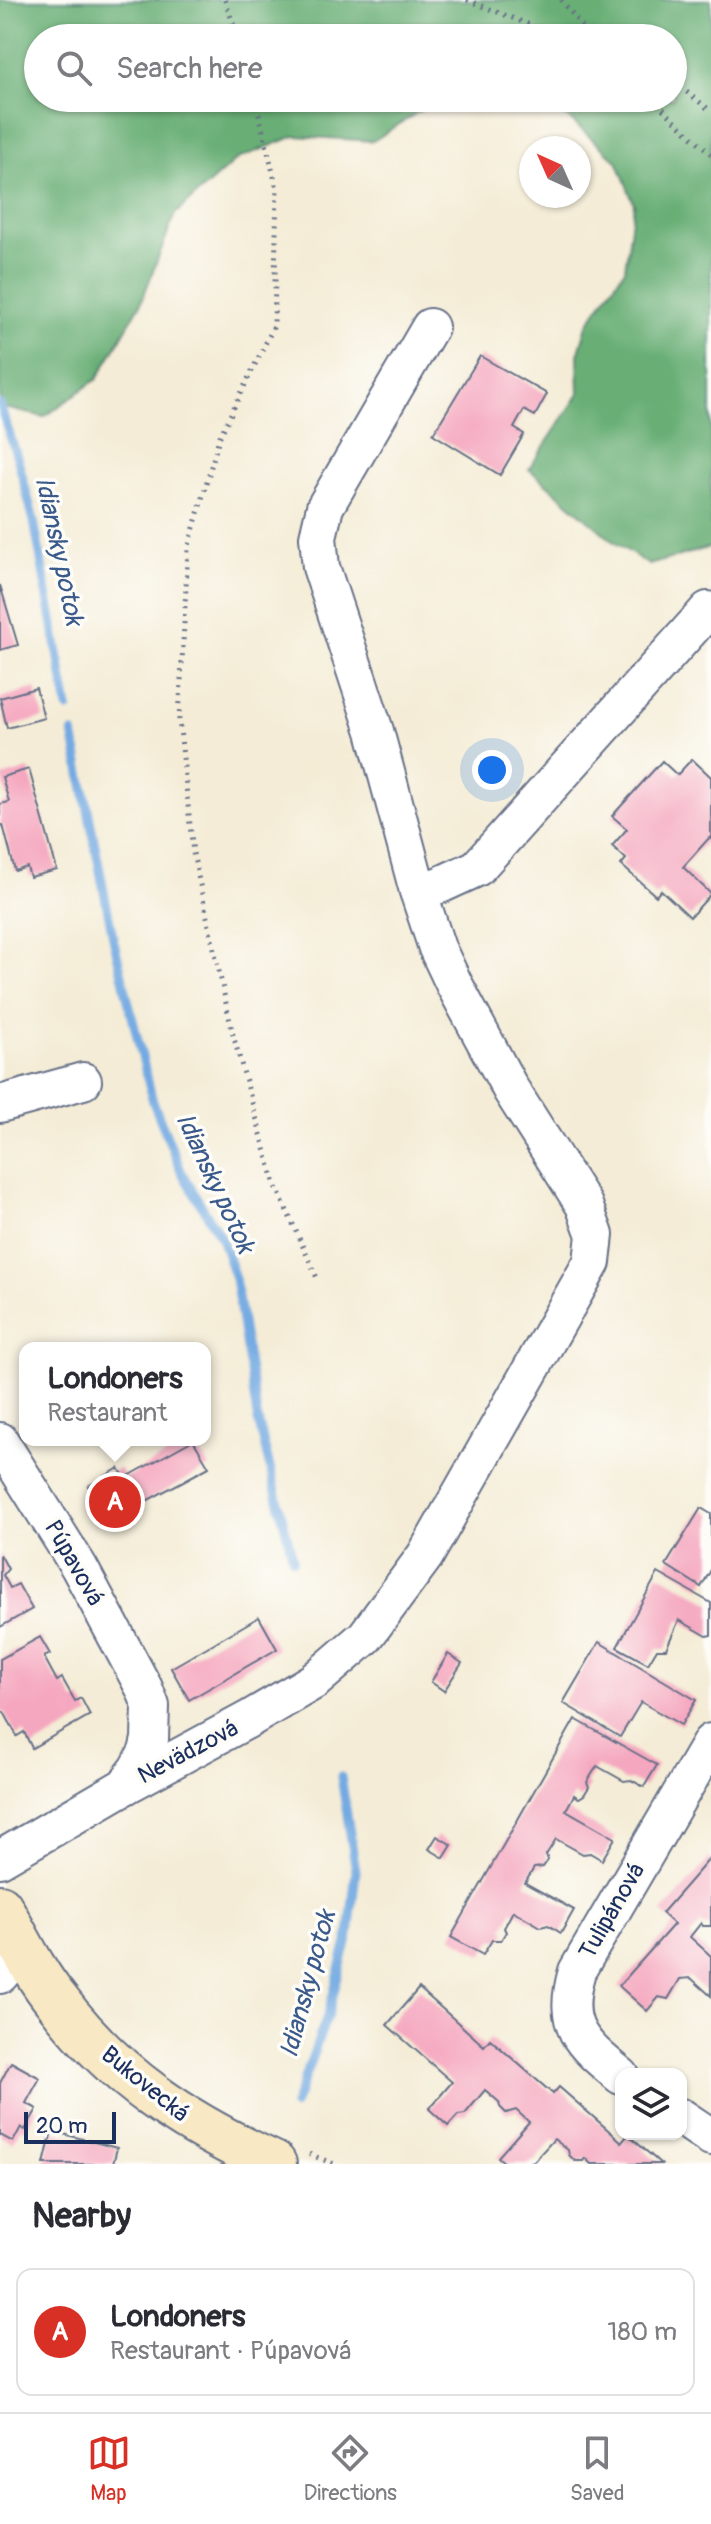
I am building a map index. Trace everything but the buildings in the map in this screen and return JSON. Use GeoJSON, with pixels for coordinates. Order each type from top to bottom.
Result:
{"type":"FeatureCollection","features":[{"type":"Feature","properties":{"kind":"street","name":"Nevädzová"},"geometry":{"type":"LineString","coordinates":[[0,1859],[125,1786],[251,1718],[328,1670],[381,1618],[425,1556],[592,1262],[595,1235],[587,1213],[511,1090],[437,948],[418,891],[375,731],[321,567],[318,537],[325,507],[430,327]]}},
{"type":"Feature","properties":{"kind":"street"},"geometry":{"type":"LineString","coordinates":[[418,891],[440,885],[477,868],[708,610]]}},
{"type":"Feature","properties":{"kind":"street"},"geometry":{"type":"LineString","coordinates":[[0,1104],[83,1081]]}},
{"type":"Feature","properties":{"kind":"street","name":"Púpavová"},"geometry":{"type":"LineString","coordinates":[[0,1441],[79,1567],[144,1688]]}},
{"type":"Feature","properties":{"kind":"street","name":"Nevädzová"},"geometry":{"type":"LineString","coordinates":[[125,1786],[138,1769],[150,1739],[151,1706],[144,1688]]}},
{"type":"Feature","properties":{"kind":"street","name":"Tulipánová"},"geometry":{"type":"LineString","coordinates":[[615,2071],[581,2039],[569,2003],[572,1986],[577,1971],[711,1742]]}},
{"type":"Feature","properties":{"kind":"street","name":"Bukovecká"},"geometry":{"type":"LineString","coordinates":[[0,1907],[20,1966],[118,2067],[186,2119],[225,2141],[288,2158]]}},
{"type":"Feature","properties":{"kind":"street"},"geometry":{"type":"LineString","coordinates":[[687,2121],[711,2137]]}},
{"type":"Feature","properties":{"kind":"path"},"geometry":{"type":"LineString","coordinates":[[225,0],[233,24]]}},
{"type":"Feature","properties":{"kind":"path"},"geometry":{"type":"LineString","coordinates":[[467,0],[528,24]]}},
{"type":"Feature","properties":{"kind":"path"},"geometry":{"type":"LineString","coordinates":[[561,0],[580,24]]}},
{"type":"Feature","properties":{"kind":"path"},"geometry":{"type":"LineString","coordinates":[[687,92],[711,111]]}},
{"type":"Feature","properties":{"kind":"path"},"geometry":{"type":"LineString","coordinates":[[258,112],[277,189],[274,326],[219,438],[188,549],[179,719],[193,853],[233,1035],[275,1184],[317,1278]]}},
{"type":"Feature","properties":{"kind":"path"},"geometry":{"type":"LineString","coordinates":[[666,112],[711,154]]}},
{"type":"Feature","properties":{"kind":"path"},"geometry":{"type":"LineString","coordinates":[[288,2158],[334,2164]]}},
{"type":"Feature","properties":{"kind":"green space"},"geometry":{"type":"Polygon","coordinates":[[[0,0],[711,0],[711,547],[649,565],[614,542],[529,469],[579,394],[578,355],[587,325],[625,269],[634,204],[617,161],[591,136],[558,112],[687,112],[687,24],[24,24],[24,112],[418,112],[373,141],[295,136],[237,159],[175,214],[140,305],[97,379],[44,417],[0,407],[0,0]]]}},
{"type":"Feature","properties":{"kind":"waterway","name":"Idiansky potok"},"geometry":{"type":"LineString","coordinates":[[0,405],[34,521],[68,708]]}},
{"type":"Feature","properties":{"kind":"waterway","name":"Idiansky potok"},"geometry":{"type":"LineString","coordinates":[[73,733],[114,942],[153,1102],[182,1173],[221,1238],[235,1278],[257,1416],[293,1559]]}},
{"type":"Feature","properties":{"kind":"waterway","name":"Idiansky potok"},"geometry":{"type":"LineString","coordinates":[[294,2106],[328,2014],[349,1935],[356,1871],[341,1777]]}},
{"type":"Feature","properties":{"kind":"place","name":"Londoners"},"geometry":{"type":"Point","coordinates":[115,1502]}}]}
